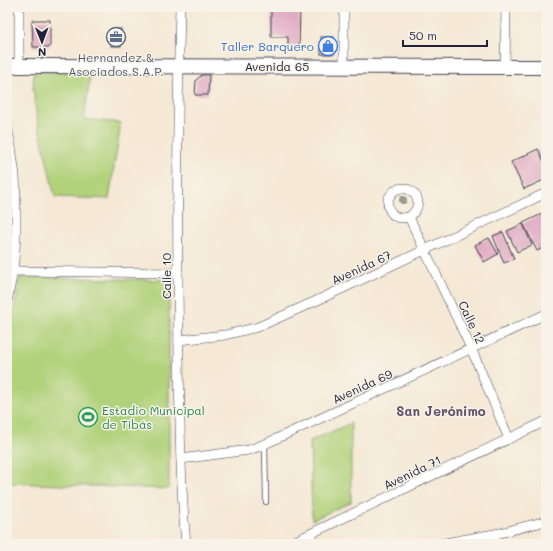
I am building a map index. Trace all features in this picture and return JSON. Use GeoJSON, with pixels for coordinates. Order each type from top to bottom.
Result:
{"type":"FeatureCollection","features":[{"type":"Feature","properties":{"kind":"main road","name":"Avenida 65"},"geometry":{"type":"LineString","coordinates":[[13,66],[546,67]]}},
{"type":"Feature","properties":{"kind":"street"},"geometry":{"type":"LineString","coordinates":[[13,66],[19,7]]}},
{"type":"Feature","properties":{"kind":"street","name":"Calle 10"},"geometry":{"type":"LineString","coordinates":[[180,7],[178,273],[181,459],[186,544]]}},
{"type":"Feature","properties":{"kind":"street"},"geometry":{"type":"LineString","coordinates":[[344,7],[344,67]]}},
{"type":"Feature","properties":{"kind":"street"},"geometry":{"type":"LineString","coordinates":[[505,67],[506,7]]}},
{"type":"Feature","properties":{"kind":"street"},"geometry":{"type":"LineString","coordinates":[[7,127],[15,176],[16,199],[16,238],[13,271],[7,302]]}},
{"type":"Feature","properties":{"kind":"street","name":"Avenida 67"},"geometry":{"type":"LineString","coordinates":[[179,340],[225,335],[258,327],[546,193]]}},
{"type":"Feature","properties":{"kind":"street","name":"Calle 12"},"geometry":{"type":"LineString","coordinates":[[409,217],[470,348],[509,439]]}},
{"type":"Feature","properties":{"kind":"street"},"geometry":{"type":"LineString","coordinates":[[13,271],[178,273]]}},
{"type":"Feature","properties":{"kind":"street","name":"Avenida 69"},"geometry":{"type":"LineString","coordinates":[[181,459],[249,450],[265,444],[546,314]]}},
{"type":"Feature","properties":{"kind":"street","name":"Avenida 71"},"geometry":{"type":"LineString","coordinates":[[289,544],[546,421]]}},
{"type":"Feature","properties":{"kind":"street"},"geometry":{"type":"LineString","coordinates":[[440,544],[500,533],[546,521]]}},
{"type":"Feature","properties":{"kind":"street"},"geometry":{"type":"LineString","coordinates":[[309,535],[316,544]]}},
{"type":"Feature","properties":{"kind":"lane"},"geometry":{"type":"LineString","coordinates":[[265,444],[266,502]]}},
{"type":"Feature","properties":{"kind":"green space"},"geometry":{"type":"Polygon","coordinates":[[[34,72],[91,72],[84,119],[121,123],[109,199],[55,197],[37,119],[33,89],[34,72]]]}},
{"type":"Feature","properties":{"kind":"green space","name":"Estadio Municipal de Tibás"},"geometry":{"type":"Polygon","coordinates":[[[20,277],[169,280],[169,489],[7,483],[7,351],[20,277]]]}},
{"type":"Feature","properties":{"kind":"green space"},"geometry":{"type":"Polygon","coordinates":[[[351,423],[351,502],[312,520],[310,441],[351,423]]]}},
{"type":"Feature","properties":{"kind":"building"},"geometry":{"type":"Polygon","coordinates":[[[271,7],[300,7],[299,51],[288,51],[288,37],[271,37],[271,7]]]}},
{"type":"Feature","properties":{"kind":"building"},"geometry":{"type":"Polygon","coordinates":[[[32,20],[50,20],[50,47],[33,47],[32,20]]]}},
{"type":"Feature","properties":{"kind":"building","name":"Hernandez & Asociados S.A.P."},"geometry":{"type":"Polygon","coordinates":[[[111,29],[121,29],[121,46],[111,46],[111,29]]]}},
{"type":"Feature","properties":{"kind":"building","name":"Taller Barquero"},"geometry":{"type":"Polygon","coordinates":[[[321,37],[334,37],[334,54],[321,54],[321,37]]]}},
{"type":"Feature","properties":{"kind":"building"},"geometry":{"type":"Polygon","coordinates":[[[202,75],[209,75],[208,95],[195,95],[196,80],[202,75]]]}},
{"type":"Feature","properties":{"kind":"building"},"geometry":{"type":"Polygon","coordinates":[[[538,149],[546,166],[546,179],[524,189],[511,162],[538,149]]]}},
{"type":"Feature","properties":{"kind":"building"},"geometry":{"type":"Polygon","coordinates":[[[546,212],[546,246],[537,251],[523,223],[546,212]]]}},
{"type":"Feature","properties":{"kind":"building"},"geometry":{"type":"Polygon","coordinates":[[[523,224],[532,245],[517,252],[507,231],[523,224]]]}},
{"type":"Feature","properties":{"kind":"building"},"geometry":{"type":"Polygon","coordinates":[[[503,232],[514,259],[504,263],[493,236],[503,232]]]}},
{"type":"Feature","properties":{"kind":"building"},"geometry":{"type":"Polygon","coordinates":[[[489,238],[498,254],[484,262],[475,245],[489,238]]]}},
{"type":"Feature","properties":{"kind":"place","name":"Hernandez & Asociados S.A.P."},"geometry":{"type":"Point","coordinates":[116,37]}},
{"type":"Feature","properties":{"kind":"place","name":"Taller Barquero"},"geometry":{"type":"Point","coordinates":[328,46]}},
{"type":"Feature","properties":{"kind":"place","name":"Estadio Municipal de Tibás"},"geometry":{"type":"Point","coordinates":[88,417]}},
{"type":"Feature","properties":{"kind":"district","name":"San Jerónimo"},"geometry":{"type":"Point","coordinates":[441,410]}}]}
